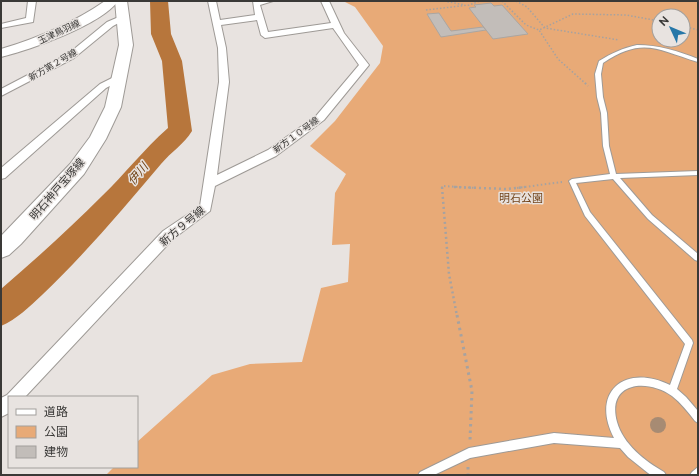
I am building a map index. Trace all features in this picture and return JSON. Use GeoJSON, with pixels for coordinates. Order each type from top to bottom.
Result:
{"type":"FeatureCollection","features":[{"type":"Feature","properties":{"kind":"main road","name":"明石神戸宝塚線"},"geometry":{"type":"LineString","coordinates":[[1,249],[14,238],[77,169],[97,139],[114,107],[126,46],[121,18],[121,1]]}},
{"type":"Feature","properties":{"kind":"street"},"geometry":{"type":"LineString","coordinates":[[1,26],[30,20],[32,1]]}},
{"type":"Feature","properties":{"kind":"street","name":"玉津鳥羽線"},"geometry":{"type":"LineString","coordinates":[[1,53],[48,39],[90,17],[112,1]]}},
{"type":"Feature","properties":{"kind":"street","name":"新方９号線"},"geometry":{"type":"LineString","coordinates":[[15,396],[168,235],[206,208],[224,82],[222,48],[212,1]]}},
{"type":"Feature","properties":{"kind":"street"},"geometry":{"type":"LineString","coordinates":[[269,1],[256,3],[265,35],[336,25],[325,1]]}},
{"type":"Feature","properties":{"kind":"street"},"geometry":{"type":"LineString","coordinates":[[217,23],[260,16]]}},
{"type":"Feature","properties":{"kind":"street","name":"新方第２号線"},"geometry":{"type":"LineString","coordinates":[[1,93],[71,56],[110,24],[121,18]]}},
{"type":"Feature","properties":{"kind":"street","name":"新方１０号線"},"geometry":{"type":"LineString","coordinates":[[210,182],[272,153],[320,118],[344,91],[364,65],[340,33],[336,25]]}},
{"type":"Feature","properties":{"kind":"street"},"geometry":{"type":"LineString","coordinates":[[1,175],[103,86],[120,77]]}},
{"type":"Feature","properties":{"kind":"lane"},"geometry":{"type":"LineString","coordinates":[[698,61],[676,52],[642,44],[622,49],[601,62],[598,74],[600,97],[604,113],[606,146],[614,176],[650,216],[698,258]]}},
{"type":"Feature","properties":{"kind":"lane"},"geometry":{"type":"LineString","coordinates":[[672,391],[689,343],[587,214],[572,181],[614,176],[698,173]]}},
{"type":"Feature","properties":{"kind":"lane"},"geometry":{"type":"LineString","coordinates":[[661,475],[649,469],[634,457],[622,443],[614,426],[611,411],[613,398],[620,388],[630,382],[643,381],[657,384],[672,391],[686,403],[698,418]]}},
{"type":"Feature","properties":{"kind":"lane"},"geometry":{"type":"LineString","coordinates":[[423,475],[469,453],[554,438],[622,443]]}},
{"type":"Feature","properties":{"kind":"lane"},"geometry":{"type":"LineString","coordinates":[[695,475],[698,472]]}},
{"type":"Feature","properties":{"kind":"path"},"geometry":{"type":"LineString","coordinates":[[442,8],[445,1],[466,5]]}},
{"type":"Feature","properties":{"kind":"path"},"geometry":{"type":"LineString","coordinates":[[426,10],[466,5],[480,1]]}},
{"type":"Feature","properties":{"kind":"path"},"geometry":{"type":"LineString","coordinates":[[502,1],[526,25],[539,30],[558,59],[600,97]]}},
{"type":"Feature","properties":{"kind":"path"},"geometry":{"type":"LineString","coordinates":[[516,1],[527,7],[545,28],[642,44]]}},
{"type":"Feature","properties":{"kind":"path"},"geometry":{"type":"LineString","coordinates":[[539,30],[573,14],[626,15],[651,20]]}},
{"type":"Feature","properties":{"kind":"path"},"geometry":{"type":"LineString","coordinates":[[469,453],[472,391],[449,274],[442,186],[506,190],[572,181]]}},
{"type":"Feature","properties":{"kind":"green space","name":"明石公園"},"geometry":{"type":"Polygon","coordinates":[[[343,1],[698,1],[698,475],[106,475],[113,468],[138,468],[138,441],[212,375],[250,364],[302,362],[321,288],[348,282],[350,244],[332,245],[335,193],[346,174],[310,146],[335,121],[380,63],[383,46],[355,7],[343,1]]]}},
{"type":"Feature","properties":{"kind":"building"},"geometry":{"type":"Polygon","coordinates":[[[491,3],[494,6],[502,5],[528,34],[493,39],[469,8],[476,7],[474,5],[491,3]]]}},
{"type":"Feature","properties":{"kind":"building"},"geometry":{"type":"Polygon","coordinates":[[[439,13],[451,31],[483,27],[486,30],[441,37],[427,14],[439,13]]]}},
{"type":"Feature","properties":{"kind":"waterway","name":"伊川"},"geometry":{"type":"LineString","coordinates":[[1,310],[43,273],[113,203],[153,156],[180,131],[172,61],[161,34],[159,1]]}}]}
